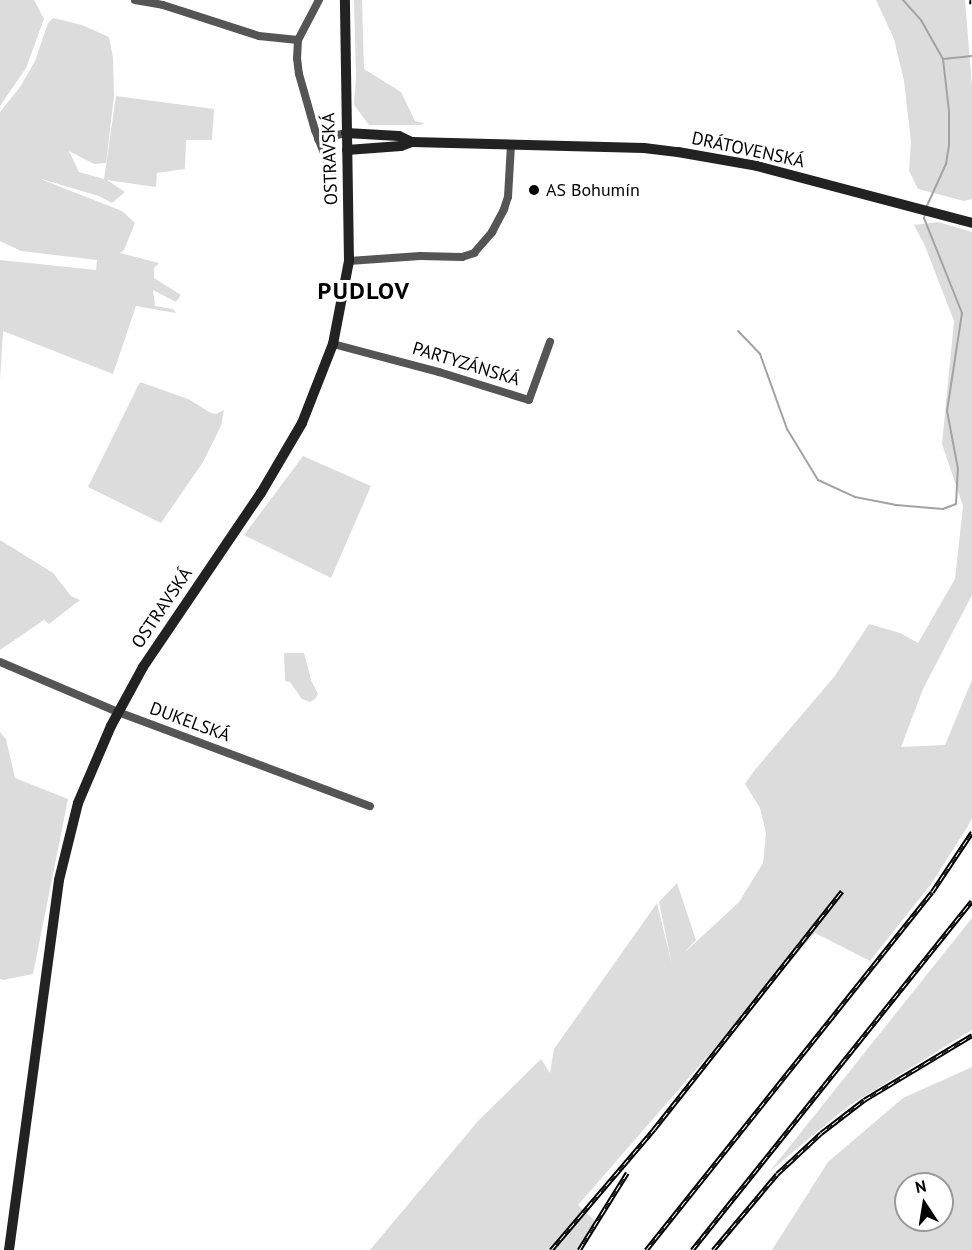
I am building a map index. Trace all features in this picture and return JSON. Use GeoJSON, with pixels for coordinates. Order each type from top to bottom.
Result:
{"type":"FeatureCollection","features":[{"type":"Feature","properties":{"kind":"main road","name":"OSTRAVSKÁ"},"geometry":{"type":"LineString","coordinates":[[11,1249],[63,860],[78,803],[118,712],[162,636],[278,467],[302,423],[333,344],[348,261],[345,0]]}},
{"type":"Feature","properties":{"kind":"main road","name":"DRÁTOVENSKÁ"},"geometry":{"type":"LineString","coordinates":[[346,133],[399,136],[412,142]]}},
{"type":"Feature","properties":{"kind":"main road","name":"DRÁTOVENSKÁ"},"geometry":{"type":"LineString","coordinates":[[346,150],[401,146],[412,142],[644,148],[712,157],[779,172],[972,223]]}},
{"type":"Feature","properties":{"kind":"street"},"geometry":{"type":"LineString","coordinates":[[135,0],[163,5],[259,36],[298,40]]}},
{"type":"Feature","properties":{"kind":"street","name":"OSTRAVSKÁ"},"geometry":{"type":"LineString","coordinates":[[318,0],[298,40],[299,74],[318,139],[334,179]]}},
{"type":"Feature","properties":{"kind":"street"},"geometry":{"type":"LineString","coordinates":[[318,139],[346,133]]}},
{"type":"Feature","properties":{"kind":"street"},"geometry":{"type":"LineString","coordinates":[[348,261],[420,256],[462,257],[474,253],[492,232],[504,209],[508,196],[511,145]]}},
{"type":"Feature","properties":{"kind":"street","name":"PARTYZÁNSKÁ"},"geometry":{"type":"LineString","coordinates":[[333,344],[439,372],[529,400],[550,342]]}},
{"type":"Feature","properties":{"kind":"street","name":"DUKELSKÁ"},"geometry":{"type":"LineString","coordinates":[[0,662],[118,712],[370,806]]}},
{"type":"Feature","properties":{"kind":"shaded area"},"geometry":{"type":"Polygon","coordinates":[[[0,0],[34,0],[44,19],[26,68],[0,106],[0,0]]]}},
{"type":"Feature","properties":{"kind":"shaded area"},"geometry":{"type":"Polygon","coordinates":[[[354,0],[362,0],[364,69],[401,92],[415,121],[424,123],[421,125],[369,125],[354,105],[356,77],[354,0]]]}},
{"type":"Feature","properties":{"kind":"shaded area"},"geometry":{"type":"Polygon","coordinates":[[[876,0],[965,0],[972,86],[972,199],[964,201],[918,189],[909,171],[911,142],[904,81],[894,39],[876,0]]]}},
{"type":"Feature","properties":{"kind":"shaded area"},"geometry":{"type":"Polygon","coordinates":[[[53,18],[82,25],[109,37],[113,58],[114,96],[106,163],[94,164],[69,151],[79,172],[104,179],[116,96],[214,109],[212,140],[186,140],[185,169],[157,173],[156,187],[107,180],[125,192],[112,203],[99,196],[38,178],[122,211],[135,223],[124,250],[120,253],[159,263],[154,268],[154,278],[181,295],[176,302],[153,290],[155,306],[173,309],[176,313],[136,306],[113,374],[3,331],[0,380],[0,260],[96,270],[97,260],[21,251],[0,241],[0,112],[20,87],[35,61],[48,23],[53,18]]]}},
{"type":"Feature","properties":{"kind":"shaded area"},"geometry":{"type":"Polygon","coordinates":[[[938,222],[972,232],[972,595],[923,689],[901,747],[945,745],[972,680],[972,818],[968,826],[931,884],[870,961],[815,933],[578,1205],[595,1221],[577,1250],[370,1250],[478,1121],[541,1059],[550,1073],[554,1049],[657,903],[672,965],[659,902],[677,883],[696,940],[684,953],[739,902],[763,863],[766,833],[760,808],[745,784],[834,677],[869,624],[900,633],[918,643],[955,579],[963,506],[942,444],[954,321],[925,246],[914,225],[938,222]]]}},
{"type":"Feature","properties":{"kind":"shaded area"},"geometry":{"type":"Polygon","coordinates":[[[140,382],[188,399],[211,413],[216,414],[224,410],[221,426],[203,462],[161,523],[88,487],[140,382]]]}},
{"type":"Feature","properties":{"kind":"shaded area"},"geometry":{"type":"Polygon","coordinates":[[[303,456],[371,486],[331,578],[244,535],[303,456]]]}},
{"type":"Feature","properties":{"kind":"shaded area"},"geometry":{"type":"Polygon","coordinates":[[[0,540],[53,573],[71,596],[80,600],[49,624],[44,620],[0,650],[0,540]]]}},
{"type":"Feature","properties":{"kind":"shaded area"},"geometry":{"type":"Polygon","coordinates":[[[284,653],[304,653],[311,680],[318,694],[310,702],[302,699],[290,682],[285,681],[284,653]]]}},
{"type":"Feature","properties":{"kind":"shaded area"},"geometry":{"type":"Polygon","coordinates":[[[0,732],[6,739],[15,778],[68,799],[33,974],[3,980],[0,979],[0,732]]]}},
{"type":"Feature","properties":{"kind":"shaded area"},"geometry":{"type":"Polygon","coordinates":[[[972,918],[972,1030],[847,1107],[770,1171],[972,918]]]}},
{"type":"Feature","properties":{"kind":"shaded area"},"geometry":{"type":"Polygon","coordinates":[[[972,1067],[972,1250],[772,1250],[828,1162],[903,1098],[972,1067]]]}},
{"type":"Feature","properties":{"kind":"waterway"},"geometry":{"type":"LineString","coordinates":[[903,0],[921,20],[943,59],[972,56]]}},
{"type":"Feature","properties":{"kind":"waterway"},"geometry":{"type":"LineString","coordinates":[[926,208],[946,164],[949,146],[949,111],[943,59]]}},
{"type":"Feature","properties":{"kind":"waterway"},"geometry":{"type":"LineString","coordinates":[[738,331],[760,354],[787,429],[818,480],[855,497],[896,505],[943,509],[956,504],[958,469],[947,411],[962,313],[924,218],[925,214]]}},
{"type":"Feature","properties":{"kind":"railway"},"geometry":{"type":"LineString","coordinates":[[646,1250],[932,892],[972,832]]}},
{"type":"Feature","properties":{"kind":"railway"},"geometry":{"type":"LineString","coordinates":[[551,1250],[654,1129],[842,891]]}},
{"type":"Feature","properties":{"kind":"railway"},"geometry":{"type":"LineString","coordinates":[[692,1250],[972,901]]}},
{"type":"Feature","properties":{"kind":"railway"},"geometry":{"type":"LineString","coordinates":[[713,1250],[777,1174],[821,1133],[864,1100],[972,1035]]}},
{"type":"Feature","properties":{"kind":"railway"},"geometry":{"type":"LineString","coordinates":[[579,1250],[627,1173]]}},
{"type":"Feature","properties":{"kind":"place","name":"AS Bohumín"},"geometry":{"type":"Point","coordinates":[534,190]}},
{"type":"Feature","properties":{"kind":"district","name":"PUDLOV"},"geometry":{"type":"Point","coordinates":[364,291]}}]}
